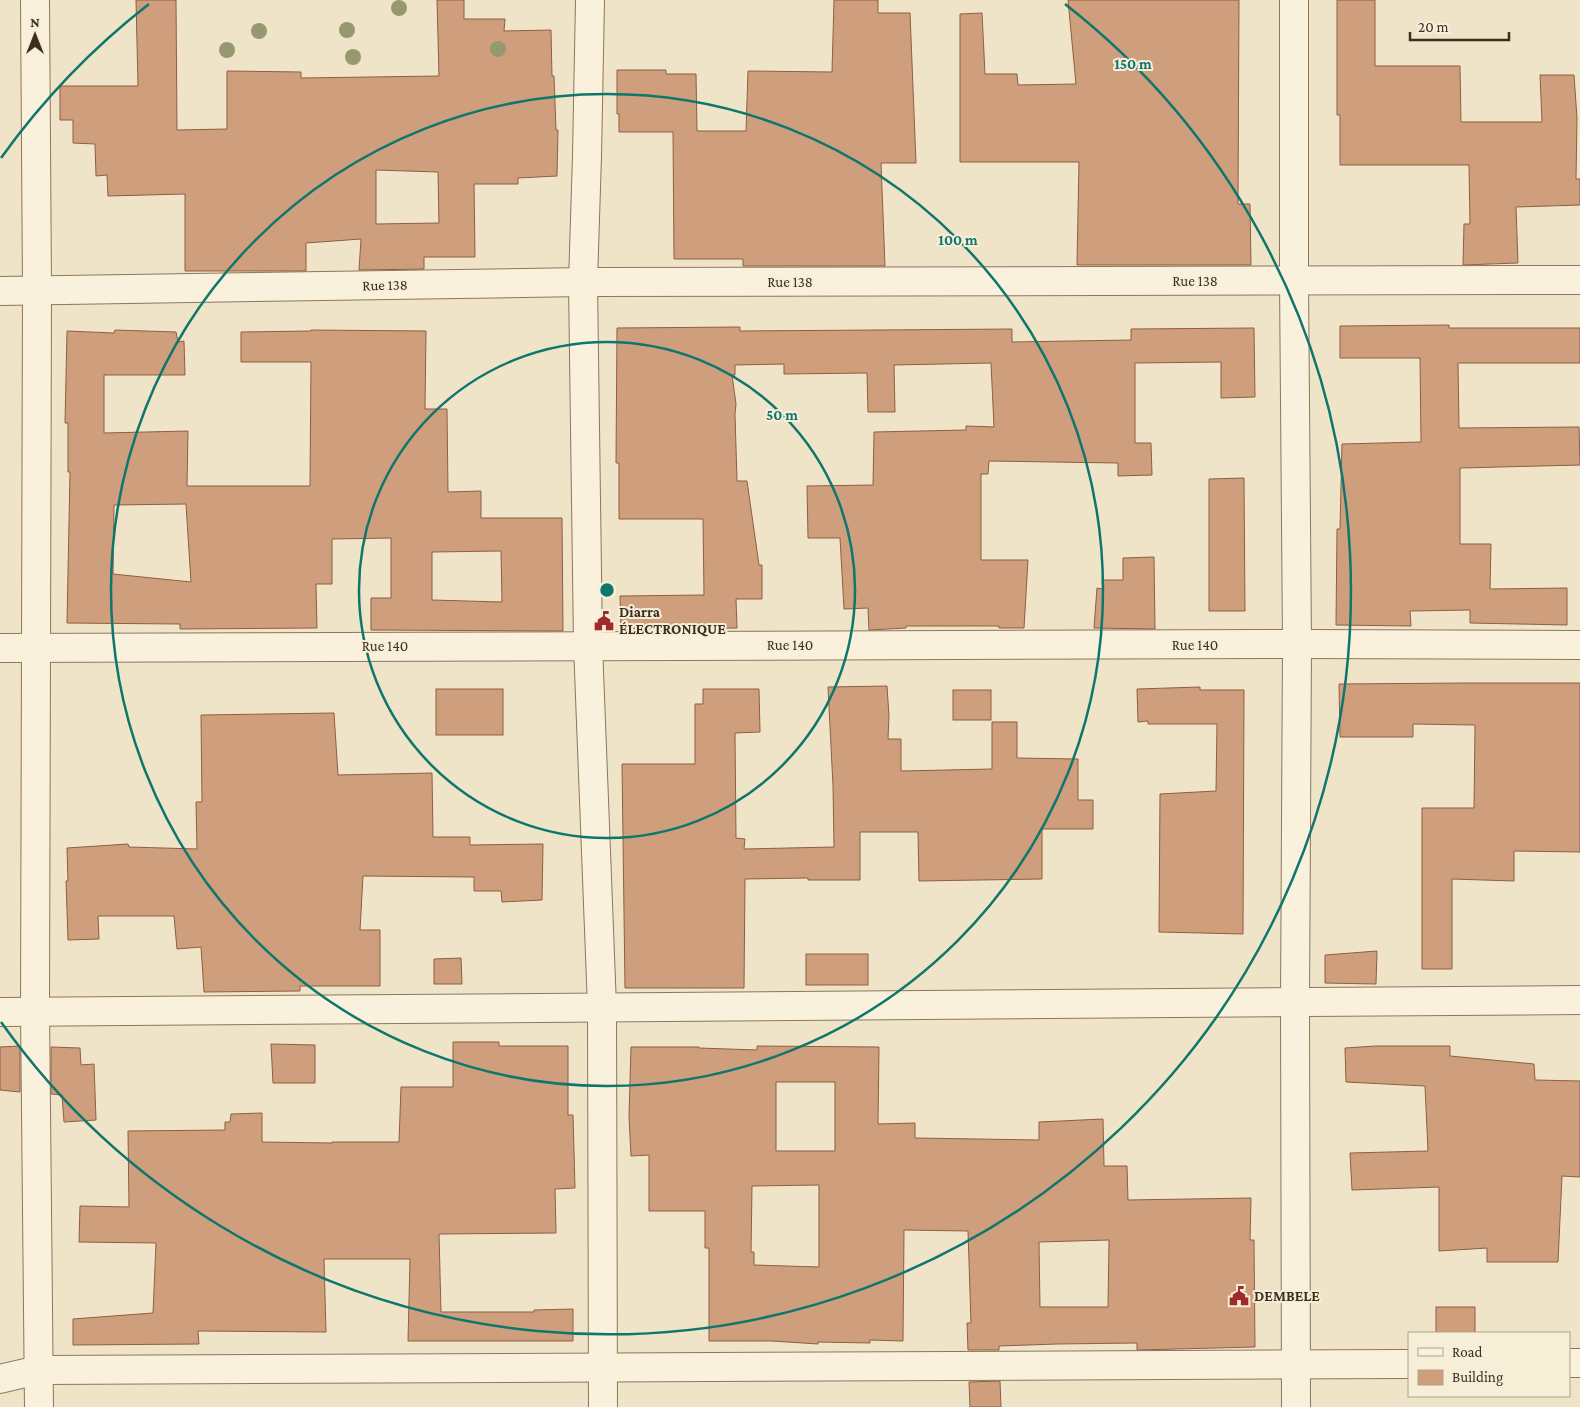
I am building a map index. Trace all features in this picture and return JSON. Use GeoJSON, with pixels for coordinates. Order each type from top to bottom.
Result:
{"type":"FeatureCollection","features":[{"type":"Feature","properties":{"kind":"street"},"geometry":{"type":"LineString","coordinates":[[35,0],[37,290],[35,1011],[39,1407]]}},
{"type":"Feature","properties":{"kind":"street"},"geometry":{"type":"LineString","coordinates":[[590,0],[582,282],[588,646],[602,1007],[603,1407]]}},
{"type":"Feature","properties":{"kind":"street"},"geometry":{"type":"LineString","coordinates":[[1294,0],[1297,644],[1295,1002],[1296,1407]]}},
{"type":"Feature","properties":{"kind":"street","name":"Rue 138"},"geometry":{"type":"LineString","coordinates":[[0,291],[582,282],[1580,280]]}},
{"type":"Feature","properties":{"kind":"street","name":"Rue 140"},"geometry":{"type":"LineString","coordinates":[[0,648],[36,646],[1580,645]]}},
{"type":"Feature","properties":{"kind":"street"},"geometry":{"type":"LineString","coordinates":[[0,1012],[1580,1000]]}},
{"type":"Feature","properties":{"kind":"street"},"geometry":{"type":"LineString","coordinates":[[0,1379],[38,1370],[1408,1364]]}},
{"type":"Feature","properties":{"kind":"building"},"geometry":{"type":"Polygon","coordinates":[[[136,0],[176,0],[177,130],[227,129],[227,71],[301,72],[301,78],[439,76],[437,0],[464,0],[464,19],[505,19],[504,31],[551,30],[552,76],[554,76],[556,130],[558,130],[557,176],[518,178],[518,184],[474,184],[475,257],[424,257],[424,269],[359,270],[361,239],[306,243],[306,271],[185,271],[185,194],[108,196],[107,175],[96,176],[95,144],[73,143],[73,120],[60,120],[60,86],[138,86],[136,0]],[[376,170],[376,224],[439,223],[438,172],[376,170]]]}},
{"type":"Feature","properties":{"kind":"building"},"geometry":{"type":"Polygon","coordinates":[[[834,0],[878,0],[878,13],[910,13],[916,163],[881,163],[885,266],[743,266],[743,259],[674,259],[673,132],[619,132],[617,70],[666,70],[666,74],[696,74],[697,131],[746,131],[748,71],[832,72],[834,0]]]}},
{"type":"Feature","properties":{"kind":"building"},"geometry":{"type":"Polygon","coordinates":[[[1068,0],[1239,0],[1238,204],[1250,204],[1251,265],[1077,265],[1079,162],[960,162],[960,14],[982,13],[985,74],[1017,74],[1018,85],[1076,84],[1068,0]]]}},
{"type":"Feature","properties":{"kind":"building"},"geometry":{"type":"Polygon","coordinates":[[[1337,0],[1375,0],[1375,66],[1460,66],[1461,122],[1542,122],[1540,75],[1574,75],[1577,118],[1576,179],[1580,179],[1580,205],[1516,207],[1518,263],[1463,265],[1464,224],[1470,224],[1469,165],[1340,165],[1340,115],[1337,115],[1337,0]]]}},
{"type":"Feature","properties":{"kind":"building"},"geometry":{"type":"Polygon","coordinates":[[[1449,325],[1449,328],[1580,328],[1580,363],[1458,363],[1459,428],[1579,427],[1580,465],[1460,468],[1460,544],[1491,544],[1490,589],[1567,588],[1567,625],[1470,623],[1470,610],[1410,611],[1411,626],[1336,625],[1337,529],[1340,529],[1342,444],[1421,442],[1420,358],[1340,358],[1340,326],[1449,325]]]}},
{"type":"Feature","properties":{"kind":"building"},"geometry":{"type":"Polygon","coordinates":[[[740,327],[740,331],[1012,329],[1012,342],[1131,340],[1131,329],[1254,328],[1255,397],[1221,398],[1221,362],[1135,363],[1135,443],[1151,443],[1152,475],[1118,476],[1118,463],[989,461],[988,474],[981,474],[981,560],[1028,560],[1024,628],[999,628],[999,626],[906,626],[906,628],[869,630],[868,608],[844,609],[840,538],[808,538],[807,486],[873,485],[874,432],[966,430],[966,426],[994,427],[991,363],[894,365],[895,412],[868,412],[867,373],[784,374],[784,364],[735,365],[735,375],[732,375],[736,404],[737,481],[747,481],[759,565],[762,565],[762,599],[736,599],[737,628],[621,629],[620,596],[704,595],[703,519],[619,519],[619,463],[616,463],[617,328],[740,327]]]}},
{"type":"Feature","properties":{"kind":"building"},"geometry":{"type":"Polygon","coordinates":[[[115,330],[176,332],[178,342],[184,341],[185,375],[104,375],[104,433],[188,431],[187,486],[310,486],[311,362],[241,362],[241,332],[311,330],[426,331],[425,409],[447,409],[448,492],[481,491],[481,518],[562,518],[563,631],[371,630],[371,598],[391,598],[391,538],[332,539],[332,584],[316,584],[317,628],[180,629],[180,624],[67,623],[70,472],[68,472],[68,423],[65,423],[67,331],[114,333],[115,330]],[[186,504],[114,505],[113,574],[191,582],[186,504]],[[501,551],[432,552],[432,600],[502,602],[501,551]]]}},
{"type":"Feature","properties":{"kind":"building"},"geometry":{"type":"Polygon","coordinates":[[[1244,478],[1245,611],[1209,611],[1209,479],[1244,478]]]}},
{"type":"Feature","properties":{"kind":"building"},"geometry":{"type":"Polygon","coordinates":[[[1154,557],[1155,629],[1094,628],[1097,588],[1103,589],[1102,580],[1123,580],[1123,558],[1154,557]]]}},
{"type":"Feature","properties":{"kind":"building"},"geometry":{"type":"Polygon","coordinates":[[[1580,683],[1580,852],[1514,851],[1514,881],[1452,879],[1452,969],[1422,969],[1422,808],[1474,808],[1475,725],[1413,724],[1413,737],[1340,737],[1339,684],[1580,683]]]}},
{"type":"Feature","properties":{"kind":"building"},"geometry":{"type":"Polygon","coordinates":[[[887,686],[888,739],[901,739],[901,771],[992,769],[992,722],[1017,722],[1017,758],[1078,759],[1078,800],[1093,800],[1093,829],[1042,829],[1042,879],[919,881],[918,832],[860,832],[860,880],[808,880],[808,878],[745,879],[744,988],[625,988],[622,764],[695,764],[695,704],[703,704],[703,689],[759,689],[760,732],[735,733],[736,838],[745,839],[744,849],[834,847],[828,687],[887,686]]]}},
{"type":"Feature","properties":{"kind":"building"},"geometry":{"type":"Polygon","coordinates":[[[1200,687],[1200,690],[1244,690],[1243,934],[1159,932],[1160,794],[1216,791],[1217,724],[1148,724],[1148,721],[1138,722],[1137,689],[1200,687]]]}},
{"type":"Feature","properties":{"kind":"building"},"geometry":{"type":"Polygon","coordinates":[[[436,689],[503,689],[503,735],[436,735],[436,689]]]}},
{"type":"Feature","properties":{"kind":"building"},"geometry":{"type":"Polygon","coordinates":[[[953,690],[991,690],[991,720],[953,720],[953,690]]]}},
{"type":"Feature","properties":{"kind":"building"},"geometry":{"type":"Polygon","coordinates":[[[334,713],[338,775],[432,773],[433,837],[470,837],[470,845],[543,844],[542,900],[502,902],[501,891],[474,891],[474,877],[363,876],[360,930],[380,930],[380,986],[300,986],[300,991],[204,992],[201,947],[177,949],[174,916],[98,916],[99,939],[68,940],[67,848],[128,844],[129,847],[197,849],[196,802],[202,802],[201,715],[334,713]]]}},
{"type":"Feature","properties":{"kind":"building"},"geometry":{"type":"Polygon","coordinates":[[[1377,951],[1376,984],[1325,983],[1325,955],[1377,951]]]}},
{"type":"Feature","properties":{"kind":"building"},"geometry":{"type":"Polygon","coordinates":[[[806,954],[868,954],[868,985],[806,985],[806,954]]]}},
{"type":"Feature","properties":{"kind":"building"},"geometry":{"type":"Polygon","coordinates":[[[461,958],[462,984],[434,984],[434,959],[461,958]]]}},
{"type":"Feature","properties":{"kind":"building"},"geometry":{"type":"Polygon","coordinates":[[[453,1042],[499,1042],[499,1046],[568,1046],[568,1115],[573,1115],[575,1188],[555,1189],[556,1233],[439,1234],[441,1312],[534,1312],[534,1310],[573,1309],[573,1341],[408,1341],[410,1259],[324,1259],[326,1332],[198,1331],[199,1344],[73,1345],[73,1319],[153,1313],[156,1243],[79,1242],[80,1206],[129,1207],[128,1131],[225,1130],[225,1122],[230,1122],[231,1114],[262,1113],[262,1142],[399,1142],[401,1087],[453,1087],[453,1042]]]}},
{"type":"Feature","properties":{"kind":"building"},"geometry":{"type":"Polygon","coordinates":[[[271,1044],[315,1045],[315,1083],[273,1083],[271,1044]]]}},
{"type":"Feature","properties":{"kind":"building"},"geometry":{"type":"Polygon","coordinates":[[[20,1046],[20,1092],[0,1090],[0,1047],[20,1046]]]}},
{"type":"Feature","properties":{"kind":"building"},"geometry":{"type":"Polygon","coordinates":[[[757,1046],[879,1047],[878,1124],[915,1123],[915,1138],[1039,1140],[1039,1122],[1103,1119],[1104,1166],[1127,1166],[1128,1200],[1251,1198],[1250,1240],[1254,1240],[1255,1347],[1137,1350],[1137,1343],[999,1346],[999,1350],[968,1350],[967,1323],[971,1323],[968,1231],[904,1230],[903,1341],[870,1340],[870,1343],[818,1342],[818,1344],[772,1341],[709,1341],[709,1248],[705,1248],[705,1211],[649,1211],[649,1155],[631,1156],[629,1116],[631,1047],[699,1047],[757,1050],[757,1046]],[[776,1082],[776,1151],[835,1151],[835,1082],[776,1082]],[[819,1185],[752,1186],[751,1252],[754,1252],[754,1265],[819,1267],[819,1185]],[[1109,1240],[1039,1242],[1040,1307],[1108,1307],[1109,1240]]]}},
{"type":"Feature","properties":{"kind":"building"},"geometry":{"type":"Polygon","coordinates":[[[1450,1046],[1450,1056],[1534,1064],[1535,1080],[1580,1081],[1580,1177],[1562,1176],[1558,1262],[1487,1262],[1487,1248],[1439,1251],[1439,1187],[1352,1190],[1350,1153],[1428,1151],[1425,1086],[1346,1082],[1345,1048],[1450,1046]]]}},
{"type":"Feature","properties":{"kind":"building"},"geometry":{"type":"Polygon","coordinates":[[[51,1047],[80,1048],[81,1065],[94,1064],[96,1120],[64,1122],[62,1095],[51,1094],[51,1047]]]}},
{"type":"Feature","properties":{"kind":"building"},"geometry":{"type":"Polygon","coordinates":[[[1436,1307],[1475,1307],[1475,1332],[1436,1332],[1436,1307]]]}},
{"type":"Feature","properties":{"kind":"building"},"geometry":{"type":"Polygon","coordinates":[[[1000,1381],[1001,1407],[970,1407],[969,1382],[1000,1381]]]}},
{"type":"Feature","properties":{"kind":"place","name":"Diarra ÉLECTRONIQUE"},"geometry":{"type":"Point","coordinates":[604,621]}},
{"type":"Feature","properties":{"kind":"place","name":"DEMBELE"},"geometry":{"type":"Point","coordinates":[1239,1296]}}]}
